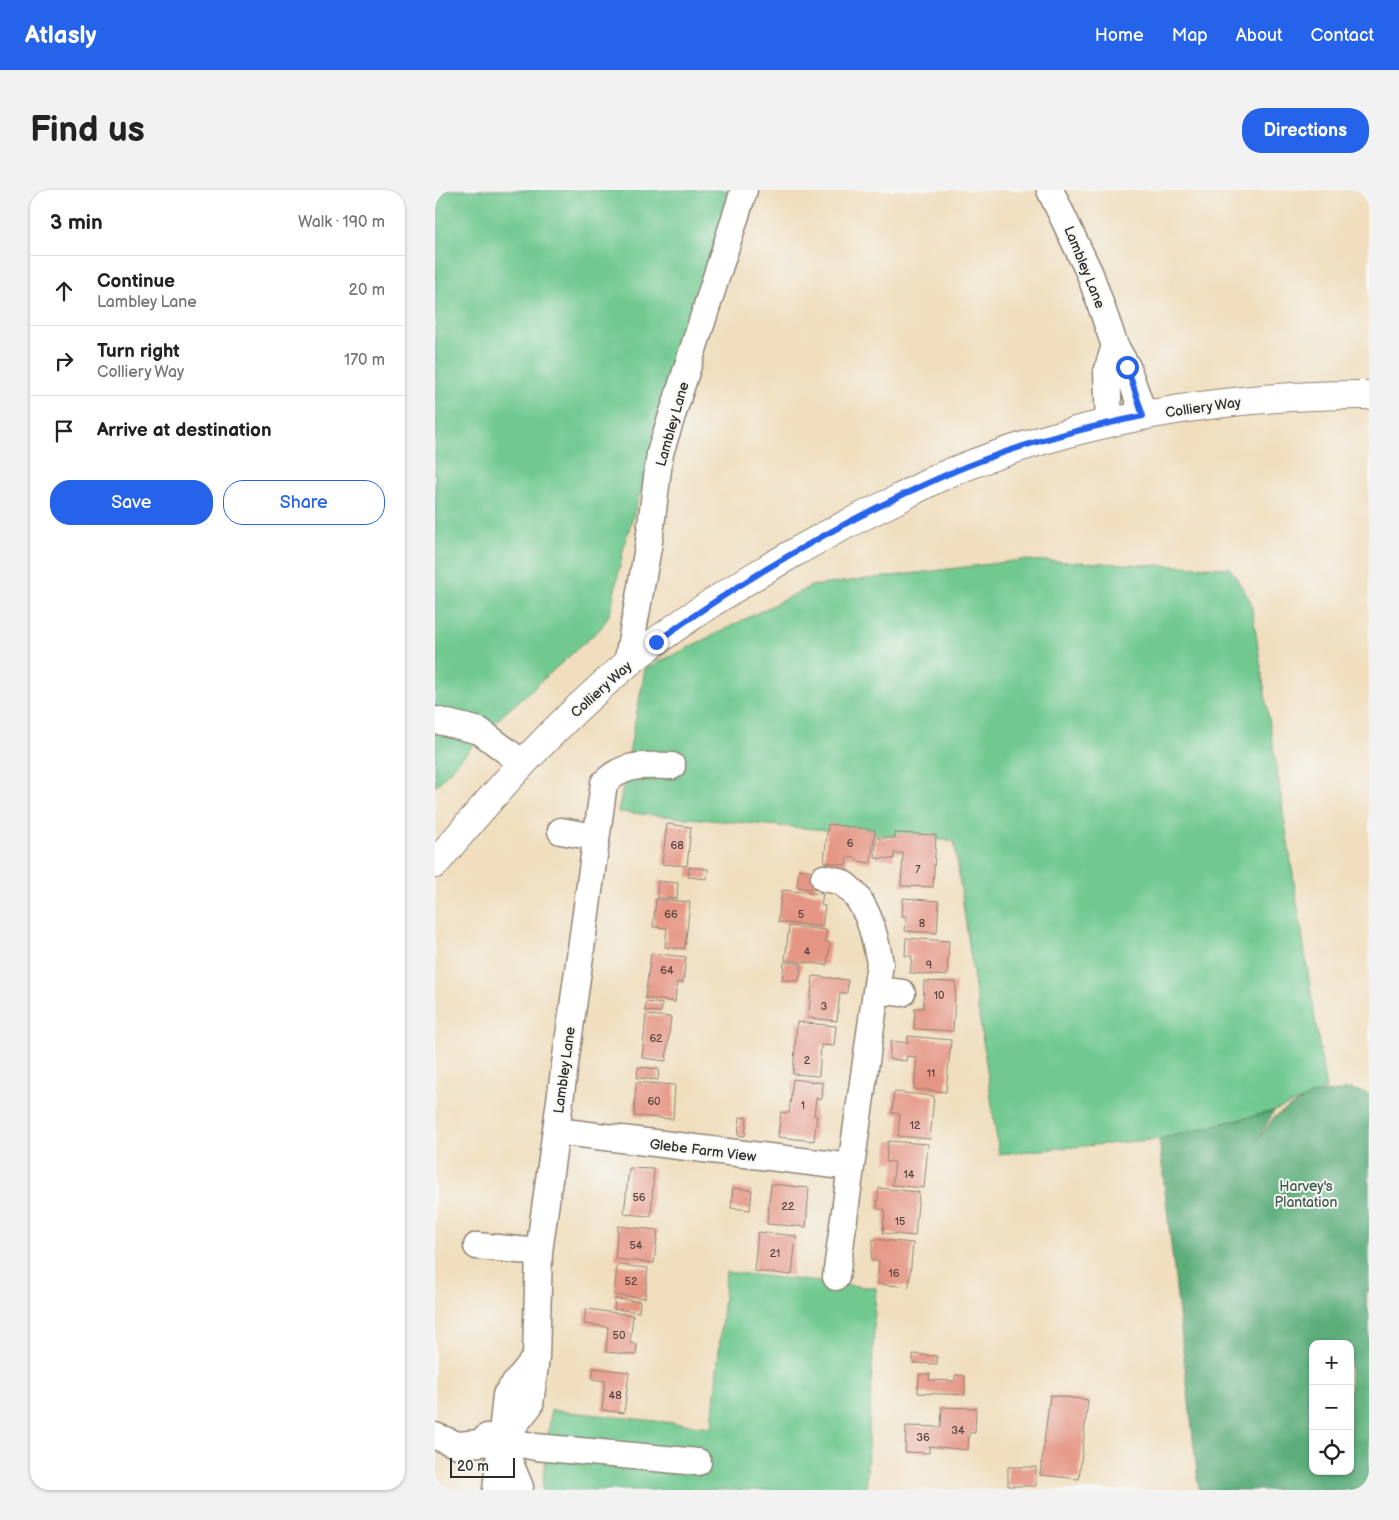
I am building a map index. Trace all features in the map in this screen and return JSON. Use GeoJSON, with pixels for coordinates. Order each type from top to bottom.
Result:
{"type":"FeatureCollection","features":[{"type":"Feature","properties":{"kind":"main road","name":"Colliery Way"},"geometry":{"type":"LineString","coordinates":[[435,864],[521,762],[627,664],[710,604],[826,534],[948,474],[1031,444],[1109,423],[1244,401],[1319,395],[1369,395]]}},
{"type":"Feature","properties":{"kind":"street","name":"Lambley Lane"},"geometry":{"type":"LineString","coordinates":[[627,664],[649,542],[661,452],[744,190]]}},
{"type":"Feature","properties":{"kind":"street","name":"Lambley Lane"},"geometry":{"type":"LineString","coordinates":[[1051,190],[1091,274],[1115,346],[1127,367],[1143,416]]}},
{"type":"Feature","properties":{"kind":"street"},"geometry":{"type":"LineString","coordinates":[[1109,423],[1107,371],[1115,346]]}},
{"type":"Feature","properties":{"kind":"street"},"geometry":{"type":"LineString","coordinates":[[435,720],[480,730],[521,762]]}},
{"type":"Feature","properties":{"kind":"street","name":"Lambley Lane"},"geometry":{"type":"LineString","coordinates":[[501,1441],[530,1405],[535,1357],[539,1252],[595,837],[604,783],[615,772],[631,766],[672,766]]}},
{"type":"Feature","properties":{"kind":"street"},"geometry":{"type":"LineString","coordinates":[[561,831],[595,837]]}},
{"type":"Feature","properties":{"kind":"street"},"geometry":{"type":"LineString","coordinates":[[824,878],[842,883],[858,898],[875,937],[880,963],[889,992],[851,1167],[836,1278]]}},
{"type":"Feature","properties":{"kind":"street","name":"Glebe Farm View"},"geometry":{"type":"LineString","coordinates":[[556,1131],[851,1167]]}},
{"type":"Feature","properties":{"kind":"street"},"geometry":{"type":"LineString","coordinates":[[477,1246],[539,1252]]}},
{"type":"Feature","properties":{"kind":"street"},"geometry":{"type":"LineString","coordinates":[[435,1431],[459,1428],[501,1441],[568,1450],[697,1462]]}},
{"type":"Feature","properties":{"kind":"street"},"geometry":{"type":"LineString","coordinates":[[435,1436],[458,1445],[501,1441]]}},
{"type":"Feature","properties":{"kind":"street"},"geometry":{"type":"LineString","coordinates":[[496,1490],[501,1441]]}},
{"type":"Feature","properties":{"kind":"street"},"geometry":{"type":"LineString","coordinates":[[501,1441],[520,1487],[519,1490]]}},
{"type":"Feature","properties":{"kind":"green space"},"geometry":{"type":"Polygon","coordinates":[[[435,190],[734,190],[625,542],[610,613],[601,628],[495,722],[435,787],[435,190]]]}},
{"type":"Feature","properties":{"kind":"green space"},"geometry":{"type":"Polygon","coordinates":[[[1022,560],[1230,568],[1251,602],[1326,1090],[1274,1111],[1159,1139],[999,1154],[954,841],[618,812],[645,669],[811,586],[1022,560]]]}},
{"type":"Feature","properties":{"kind":"green space","name":"Harvey's Plantation"},"geometry":{"type":"Polygon","coordinates":[[[1351,1089],[1369,1094],[1369,1291],[1365,1291],[1369,1317],[1369,1490],[1199,1490],[1159,1139],[1274,1111],[1256,1143],[1274,1117],[1310,1095],[1351,1089]]]}},
{"type":"Feature","properties":{"kind":"green space"},"geometry":{"type":"Polygon","coordinates":[[[726,1272],[876,1288],[866,1490],[542,1490],[551,1410],[712,1427],[726,1272]]]}},
{"type":"Feature","properties":{"kind":"building"},"geometry":{"type":"Polygon","coordinates":[[[667,824],[691,827],[687,866],[662,864],[667,824]]]}},
{"type":"Feature","properties":{"kind":"building"},"geometry":{"type":"Polygon","coordinates":[[[828,824],[875,830],[871,863],[847,857],[846,865],[824,862],[828,824]]]}},
{"type":"Feature","properties":{"kind":"building"},"geometry":{"type":"Polygon","coordinates":[[[895,833],[936,835],[933,887],[901,886],[903,853],[894,853],[894,859],[875,858],[876,838],[895,838],[895,833]]]}},
{"type":"Feature","properties":{"kind":"building"},"geometry":{"type":"Polygon","coordinates":[[[689,867],[708,869],[707,879],[688,877],[689,867]]]}},
{"type":"Feature","properties":{"kind":"building"},"geometry":{"type":"Polygon","coordinates":[[[799,869],[817,871],[815,890],[797,887],[799,869]]]}},
{"type":"Feature","properties":{"kind":"building"},"geometry":{"type":"Polygon","coordinates":[[[658,881],[678,883],[677,899],[657,897],[658,881]]]}},
{"type":"Feature","properties":{"kind":"building"},"geometry":{"type":"Polygon","coordinates":[[[782,890],[823,894],[821,905],[825,906],[822,927],[778,922],[782,890]]]}},
{"type":"Feature","properties":{"kind":"building"},"geometry":{"type":"Polygon","coordinates":[[[903,898],[939,901],[937,933],[905,931],[907,916],[902,916],[903,898]]]}},
{"type":"Feature","properties":{"kind":"building"},"geometry":{"type":"Polygon","coordinates":[[[656,899],[690,902],[685,949],[665,947],[667,928],[653,927],[656,899]]]}},
{"type":"Feature","properties":{"kind":"building"},"geometry":{"type":"Polygon","coordinates":[[[789,926],[827,930],[825,942],[830,943],[827,965],[785,960],[789,926]]]}},
{"type":"Feature","properties":{"kind":"building"},"geometry":{"type":"Polygon","coordinates":[[[906,938],[949,941],[947,976],[910,973],[912,956],[905,956],[906,938]]]}},
{"type":"Feature","properties":{"kind":"building"},"geometry":{"type":"Polygon","coordinates":[[[651,953],[686,957],[683,983],[677,982],[675,1002],[645,998],[651,953]]]}},
{"type":"Feature","properties":{"kind":"building"},"geometry":{"type":"Polygon","coordinates":[[[784,962],[802,964],[799,981],[782,980],[784,962]]]}},
{"type":"Feature","properties":{"kind":"building"},"geometry":{"type":"Polygon","coordinates":[[[813,976],[848,980],[847,993],[840,993],[837,1021],[808,1018],[813,976]]]}},
{"type":"Feature","properties":{"kind":"building"},"geometry":{"type":"Polygon","coordinates":[[[924,981],[956,982],[953,1031],[914,1029],[915,1008],[923,1008],[924,981]]]}},
{"type":"Feature","properties":{"kind":"building"},"geometry":{"type":"Polygon","coordinates":[[[646,1002],[662,1004],[661,1012],[645,1011],[646,1002]]]}},
{"type":"Feature","properties":{"kind":"building"},"geometry":{"type":"Polygon","coordinates":[[[646,1015],[671,1017],[666,1061],[642,1058],[646,1015]]]}},
{"type":"Feature","properties":{"kind":"building"},"geometry":{"type":"Polygon","coordinates":[[[797,1022],[836,1026],[834,1046],[821,1045],[819,1076],[793,1074],[797,1022]]]}},
{"type":"Feature","properties":{"kind":"building"},"geometry":{"type":"Polygon","coordinates":[[[908,1036],[951,1040],[946,1092],[914,1089],[917,1057],[907,1056],[906,1061],[889,1059],[891,1041],[908,1043],[908,1036]]]}},
{"type":"Feature","properties":{"kind":"building"},"geometry":{"type":"Polygon","coordinates":[[[638,1067],[659,1069],[658,1080],[637,1078],[638,1067]]]}},
{"type":"Feature","properties":{"kind":"building"},"geometry":{"type":"Polygon","coordinates":[[[793,1079],[823,1083],[822,1099],[816,1098],[814,1116],[817,1116],[814,1141],[778,1137],[781,1112],[789,1113],[793,1079]]]}},
{"type":"Feature","properties":{"kind":"building"},"geometry":{"type":"Polygon","coordinates":[[[636,1082],[675,1085],[673,1119],[634,1116],[636,1082]]]}},
{"type":"Feature","properties":{"kind":"building"},"geometry":{"type":"Polygon","coordinates":[[[894,1092],[934,1096],[930,1139],[898,1136],[900,1114],[892,1113],[894,1092]]]}},
{"type":"Feature","properties":{"kind":"building"},"geometry":{"type":"Polygon","coordinates":[[[740,1117],[747,1118],[745,1136],[738,1135],[740,1117]]]}},
{"type":"Feature","properties":{"kind":"building"},"geometry":{"type":"Polygon","coordinates":[[[888,1141],[928,1144],[924,1188],[892,1185],[895,1162],[886,1162],[888,1141]]]}},
{"type":"Feature","properties":{"kind":"building"},"geometry":{"type":"Polygon","coordinates":[[[629,1168],[654,1169],[651,1216],[624,1214],[629,1168]]]}},
{"type":"Feature","properties":{"kind":"building"},"geometry":{"type":"Polygon","coordinates":[[[771,1184],[809,1188],[806,1227],[767,1224],[771,1184]]]}},
{"type":"Feature","properties":{"kind":"building"},"geometry":{"type":"Polygon","coordinates":[[[733,1188],[752,1190],[750,1210],[731,1208],[733,1188]]]}},
{"type":"Feature","properties":{"kind":"building"},"geometry":{"type":"Polygon","coordinates":[[[879,1188],[919,1192],[915,1236],[883,1233],[885,1210],[877,1209],[879,1188]]]}},
{"type":"Feature","properties":{"kind":"building"},"geometry":{"type":"Polygon","coordinates":[[[618,1226],[658,1230],[654,1263],[615,1259],[618,1226]]]}},
{"type":"Feature","properties":{"kind":"building"},"geometry":{"type":"Polygon","coordinates":[[[758,1232],[796,1236],[792,1275],[754,1271],[758,1232]]]}},
{"type":"Feature","properties":{"kind":"building"},"geometry":{"type":"Polygon","coordinates":[[[873,1239],[913,1243],[909,1287],[877,1284],[879,1261],[871,1261],[873,1239]]]}},
{"type":"Feature","properties":{"kind":"building"},"geometry":{"type":"Polygon","coordinates":[[[617,1265],[648,1268],[645,1298],[614,1295],[617,1265]]]}},
{"type":"Feature","properties":{"kind":"building"},"geometry":{"type":"Polygon","coordinates":[[[615,1299],[640,1301],[639,1312],[614,1309],[615,1299]]]}},
{"type":"Feature","properties":{"kind":"building"},"geometry":{"type":"Polygon","coordinates":[[[586,1309],[633,1315],[630,1343],[637,1344],[636,1355],[606,1352],[608,1327],[584,1324],[586,1309]]]}},
{"type":"Feature","properties":{"kind":"building"},"geometry":{"type":"Polygon","coordinates":[[[913,1354],[937,1356],[937,1364],[913,1363],[913,1354]]]}},
{"type":"Feature","properties":{"kind":"building"},"geometry":{"type":"Polygon","coordinates":[[[593,1368],[629,1372],[624,1413],[602,1410],[605,1381],[592,1379],[593,1368]]]}},
{"type":"Feature","properties":{"kind":"building"},"geometry":{"type":"Polygon","coordinates":[[[919,1374],[930,1374],[929,1380],[955,1381],[955,1375],[965,1376],[965,1395],[918,1393],[919,1374]]]}},
{"type":"Feature","properties":{"kind":"building"},"geometry":{"type":"Polygon","coordinates":[[[1050,1395],[1088,1400],[1079,1479],[1040,1475],[1050,1395]]]}},
{"type":"Feature","properties":{"kind":"building"},"geometry":{"type":"Polygon","coordinates":[[[942,1407],[976,1408],[975,1433],[969,1433],[968,1450],[929,1446],[929,1453],[905,1452],[906,1426],[941,1427],[942,1407]]]}},
{"type":"Feature","properties":{"kind":"building"},"geometry":{"type":"Polygon","coordinates":[[[1008,1467],[1036,1467],[1036,1486],[1008,1486],[1008,1467]]]}},
{"type":"Feature","properties":{"kind":"route"},"geometry":{"type":"LineString","coordinates":[[656,642],[710,604],[826,534],[948,474],[1031,444],[1143,416],[1127,367]]}}]}
